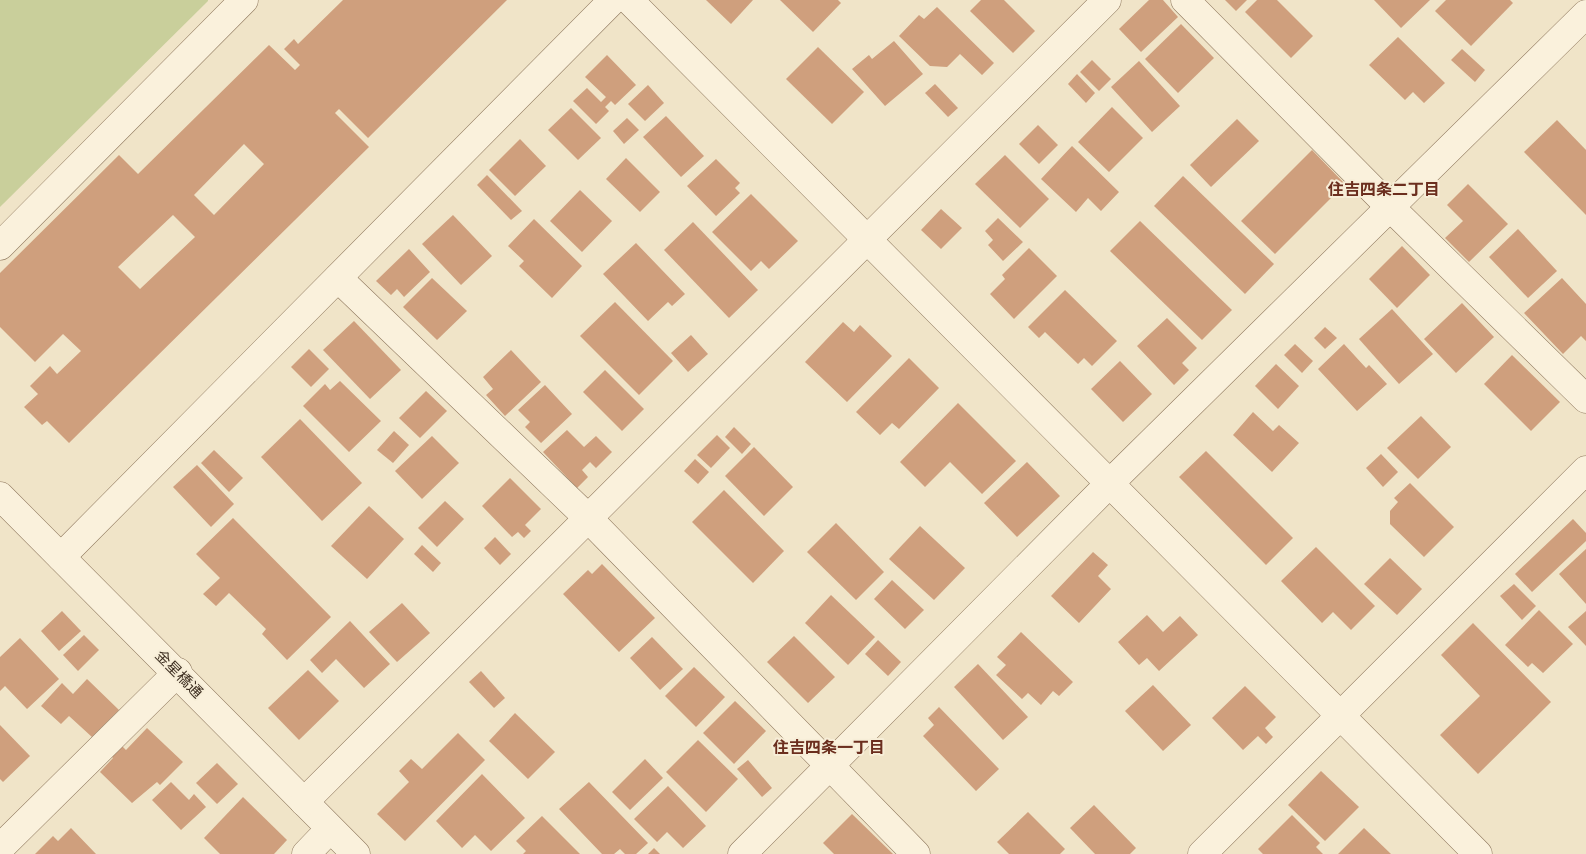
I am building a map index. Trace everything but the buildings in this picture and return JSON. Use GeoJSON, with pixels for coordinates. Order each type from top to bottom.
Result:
{"type":"FeatureCollection","features":[{"type":"Feature","properties":{"kind":"street"},"geometry":{"type":"LineString","coordinates":[[0,246],[244,0]]}},
{"type":"Feature","properties":{"kind":"street"},"geometry":{"type":"LineString","coordinates":[[61,557],[613,0]]}},
{"type":"Feature","properties":{"kind":"street"},"geometry":{"type":"LineString","coordinates":[[629,0],[1478,854]]}},
{"type":"Feature","properties":{"kind":"street"},"geometry":{"type":"LineString","coordinates":[[304,802],[1107,0]]}},
{"type":"Feature","properties":{"kind":"street"},"geometry":{"type":"LineString","coordinates":[[1185,0],[1389,206],[1586,400]]}},
{"type":"Feature","properties":{"kind":"street"},"geometry":{"type":"LineString","coordinates":[[742,854],[1110,483],[1586,14]]}},
{"type":"Feature","properties":{"kind":"street"},"geometry":{"type":"LineString","coordinates":[[338,278],[588,518],[916,854]]}},
{"type":"Feature","properties":{"kind":"street"},"geometry":{"type":"LineString","coordinates":[[1202,854],[1586,470]]}},
{"type":"Feature","properties":{"kind":"street","name":"金星橋通"},"geometry":{"type":"LineString","coordinates":[[0,496],[178,672],[356,854]]}},
{"type":"Feature","properties":{"kind":"street"},"geometry":{"type":"LineString","coordinates":[[0,848],[178,672]]}},
{"type":"Feature","properties":{"kind":"street"},"geometry":{"type":"LineString","coordinates":[[306,854],[330,829]]}},
{"type":"Feature","properties":{"kind":"green space"},"geometry":{"type":"Polygon","coordinates":[[[0,0],[208,0],[208,1],[0,207],[0,0]]]}},
{"type":"Feature","properties":{"kind":"district","name":"住吉四条二丁目"},"geometry":{"type":"Point","coordinates":[1384,189]}},
{"type":"Feature","properties":{"kind":"district","name":"住吉四条一丁目"},"geometry":{"type":"Point","coordinates":[829,747]}}]}
